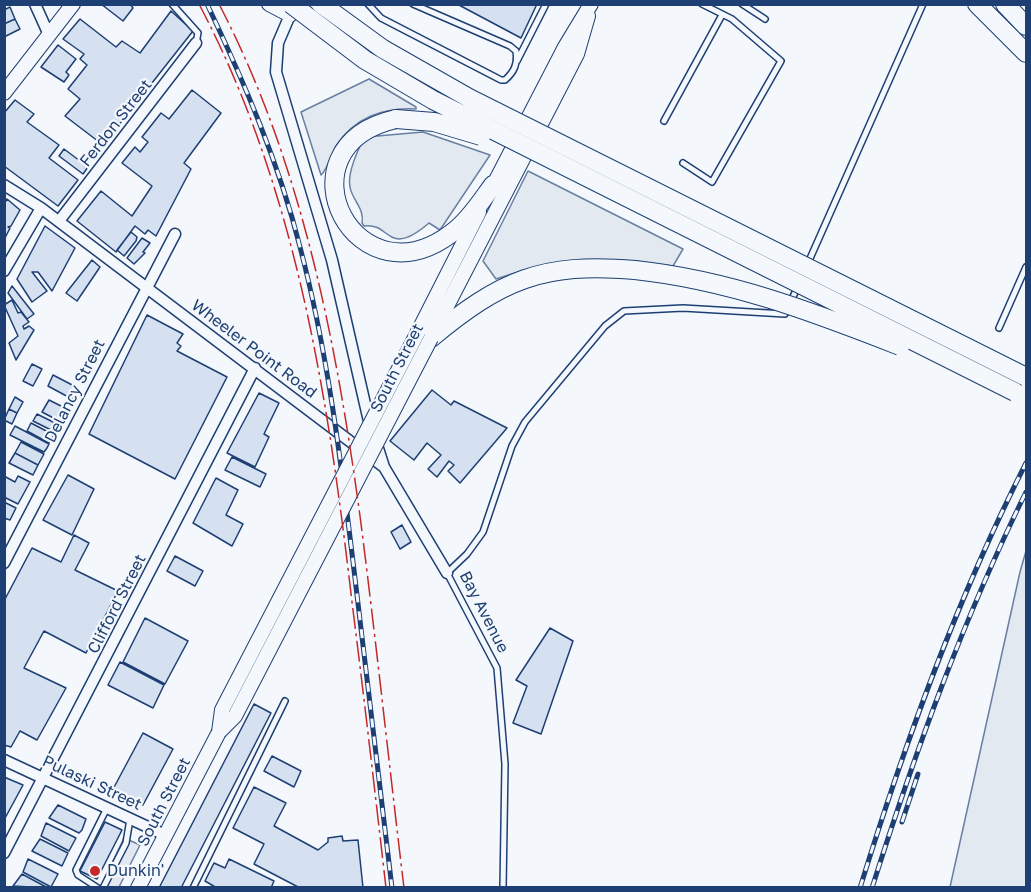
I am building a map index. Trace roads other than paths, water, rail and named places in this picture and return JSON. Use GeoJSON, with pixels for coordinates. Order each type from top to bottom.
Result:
{"type":"FeatureCollection","features":[{"type":"Feature","properties":{"kind":"highway"},"geometry":{"type":"LineString","coordinates":[[321,4],[383,49],[469,98],[1026,377]]}},
{"type":"Feature","properties":{"kind":"highway"},"geometry":{"type":"LineString","coordinates":[[977,4],[1026,53]]}},
{"type":"Feature","properties":{"kind":"highway"},"geometry":{"type":"LineString","coordinates":[[1005,4],[1026,26]]}},
{"type":"Feature","properties":{"kind":"highway"},"geometry":{"type":"LineString","coordinates":[[292,8],[398,80],[591,180],[1021,395]]}},
{"type":"Feature","properties":{"kind":"highway"},"geometry":{"type":"LineString","coordinates":[[493,186],[459,227],[431,245],[399,253],[370,246],[356,237],[348,227],[336,202],[334,186],[337,167],[352,139],[367,127],[396,119],[422,119],[461,129],[591,180]]}},
{"type":"Feature","properties":{"kind":"highway"},"geometry":{"type":"LineString","coordinates":[[424,335],[479,300],[516,280],[560,270],[635,270],[705,280],[772,298],[1021,395]]}},
{"type":"Feature","properties":{"kind":"main road"},"geometry":{"type":"LineString","coordinates":[[4,93],[73,4]]}},
{"type":"Feature","properties":{"kind":"main road"},"geometry":{"type":"LineString","coordinates":[[269,4],[292,8]]}},
{"type":"Feature","properties":{"kind":"main road","name":"South Street"},"geometry":{"type":"LineString","coordinates":[[138,888],[219,732],[235,716],[424,335],[493,186],[565,47],[590,8]]}},
{"type":"Feature","properties":{"kind":"main road","name":"South Street"},"geometry":{"type":"LineString","coordinates":[[424,335],[577,54],[590,8]]}},
{"type":"Feature","properties":{"kind":"street"},"geometry":{"type":"LineString","coordinates":[[35,4],[49,35]]}},
{"type":"Feature","properties":{"kind":"street"},"geometry":{"type":"LineString","coordinates":[[292,8],[278,43],[276,72],[332,260],[368,417],[384,467]]}},
{"type":"Feature","properties":{"kind":"street","name":"Ferdon Street"},"geometry":{"type":"LineString","coordinates":[[59,221],[196,43]]}},
{"type":"Feature","properties":{"kind":"street","name":"Wheeler Point Road"},"geometry":{"type":"LineString","coordinates":[[4,185],[59,221],[384,467],[447,573]]}},
{"type":"Feature","properties":{"kind":"street"},"geometry":{"type":"LineString","coordinates":[[4,271],[41,208]]}},
{"type":"Feature","properties":{"kind":"street","name":"Delancy Street"},"geometry":{"type":"LineString","coordinates":[[4,563],[175,234]]}},
{"type":"Feature","properties":{"kind":"street","name":"Clifford Street"},"geometry":{"type":"LineString","coordinates":[[4,853],[255,368]]}},
{"type":"Feature","properties":{"kind":"street","name":"Pulaski Street"},"geometry":{"type":"LineString","coordinates":[[4,760],[108,807],[165,836]]}},
{"type":"Feature","properties":{"kind":"lane"},"geometry":{"type":"LineString","coordinates":[[172,4],[198,33],[196,43]]}},
{"type":"Feature","properties":{"kind":"lane"},"geometry":{"type":"LineString","coordinates":[[368,4],[381,18],[501,80],[505,80],[514,70],[546,4]]}},
{"type":"Feature","properties":{"kind":"lane"},"geometry":{"type":"LineString","coordinates":[[412,4],[510,46],[516,51],[517,62]]}},
{"type":"Feature","properties":{"kind":"lane"},"geometry":{"type":"LineString","coordinates":[[742,4],[765,19]]}},
{"type":"Feature","properties":{"kind":"lane","name":"Bay Avenue"},"geometry":{"type":"LineString","coordinates":[[503,888],[505,764],[497,668],[447,573],[467,554],[483,532],[512,446],[525,422],[605,326],[624,311],[683,308],[785,314],[923,4]]}},
{"type":"Feature","properties":{"kind":"lane"},"geometry":{"type":"LineString","coordinates":[[683,163],[712,182],[781,61],[732,19],[704,5]]}},
{"type":"Feature","properties":{"kind":"lane"},"geometry":{"type":"LineString","coordinates":[[664,121],[722,15]]}},
{"type":"Feature","properties":{"kind":"lane"},"geometry":{"type":"LineString","coordinates":[[999,328],[1026,267]]}},
{"type":"Feature","properties":{"kind":"lane"},"geometry":{"type":"LineString","coordinates":[[193,888],[285,701]]}},
{"type":"Feature","properties":{"kind":"lane"},"geometry":{"type":"LineString","coordinates":[[108,807],[76,870],[78,874],[100,888],[126,843],[131,818]]}},
{"type":"Feature","properties":{"kind":"railway"},"geometry":{"type":"LineString","coordinates":[[207,4],[247,93],[271,154],[282,185],[310,287],[333,408],[392,888]]}},
{"type":"Feature","properties":{"kind":"railway"},"geometry":{"type":"LineString","coordinates":[[860,888],[895,779],[934,672],[977,566],[1026,463]]}},
{"type":"Feature","properties":{"kind":"railway"},"geometry":{"type":"LineString","coordinates":[[872,888],[905,787],[961,638],[1026,492]]}},
{"type":"Feature","properties":{"kind":"railway"},"geometry":{"type":"LineString","coordinates":[[902,822],[918,774]]}},
{"type":"Feature","properties":{"kind":"place","name":"Dunkin'"},"geometry":{"type":"Point","coordinates":[95,871]}}]}
